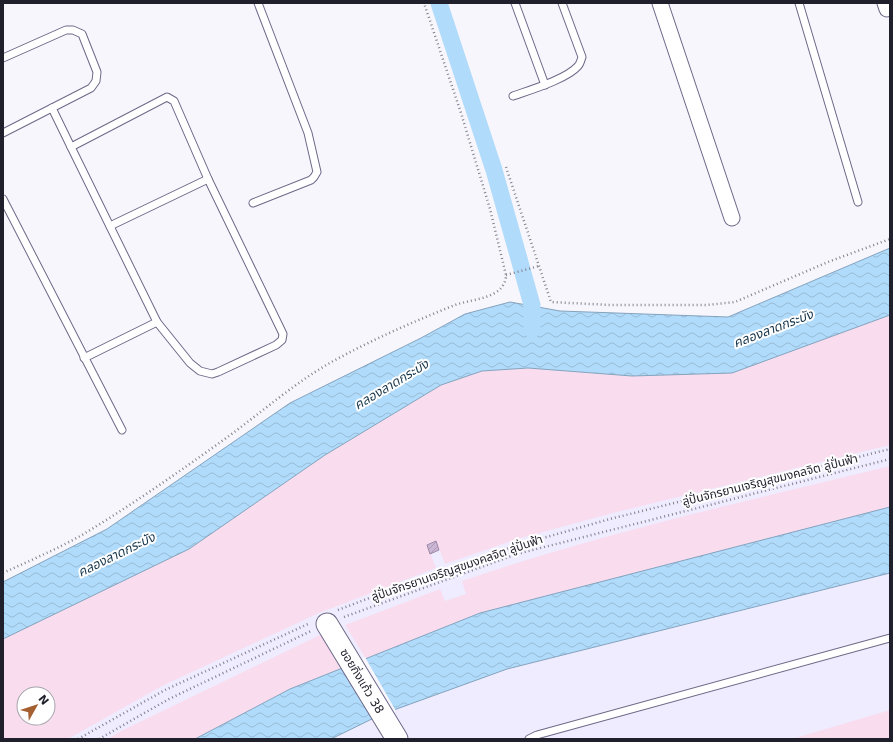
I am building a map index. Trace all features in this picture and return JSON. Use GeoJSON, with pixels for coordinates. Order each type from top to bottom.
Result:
{"type":"FeatureCollection","features":[{"type":"Feature","properties":{"kind":"street"},"geometry":{"type":"LineString","coordinates":[[660,3],[732,218]]}},
{"type":"Feature","properties":{"kind":"street","name":"ซอยกิ่งแก้ว 38"},"geometry":{"type":"LineString","coordinates":[[326,618],[344,652],[392,732]]}},
{"type":"Feature","properties":{"kind":"lane"},"geometry":{"type":"LineString","coordinates":[[254,203],[311,180],[316,172],[308,133],[258,3]]}},
{"type":"Feature","properties":{"kind":"lane"},"geometry":{"type":"LineString","coordinates":[[515,3],[545,84]]}},
{"type":"Feature","properties":{"kind":"lane"},"geometry":{"type":"LineString","coordinates":[[513,96],[571,73],[579,65],[582,57],[562,3]]}},
{"type":"Feature","properties":{"kind":"lane"},"geometry":{"type":"LineString","coordinates":[[799,3],[858,202]]}},
{"type":"Feature","properties":{"kind":"lane"},"geometry":{"type":"LineString","coordinates":[[3,58],[66,30],[73,30],[82,34],[97,72],[96,81],[91,88],[3,132]]}},
{"type":"Feature","properties":{"kind":"lane"},"geometry":{"type":"LineString","coordinates":[[52,108],[71,147],[157,322],[190,364],[200,371],[212,374],[276,345],[282,340],[283,334],[208,178],[174,102],[167,97],[71,147]]}},
{"type":"Feature","properties":{"kind":"lane"},"geometry":{"type":"LineString","coordinates":[[110,226],[208,178]]}},
{"type":"Feature","properties":{"kind":"lane"},"geometry":{"type":"LineString","coordinates":[[3,199],[122,430]]}},
{"type":"Feature","properties":{"kind":"lane"},"geometry":{"type":"LineString","coordinates":[[84,358],[157,322]]}},
{"type":"Feature","properties":{"kind":"lane"},"geometry":{"type":"LineString","coordinates":[[529,739],[537,735],[890,638]]}},
{"type":"Feature","properties":{"kind":"path"},"geometry":{"type":"LineString","coordinates":[[3,573],[80,536],[124,509],[168,480],[241,428],[303,380],[336,359],[406,325],[458,304],[487,297],[499,290],[506,281],[506,275],[490,209],[461,113],[424,3]]}},
{"type":"Feature","properties":{"kind":"path"},"geometry":{"type":"LineString","coordinates":[[506,167],[551,302],[610,305],[708,305],[735,302],[828,262],[890,239]]}},
{"type":"Feature","properties":{"kind":"path"},"geometry":{"type":"LineString","coordinates":[[506,275],[539,266]]}},
{"type":"Feature","properties":{"kind":"path"},"geometry":{"type":"LineString","coordinates":[[78,739],[166,690],[326,618],[414,581],[515,546],[610,519],[890,449]]}},
{"type":"Feature","properties":{"kind":"path","name":"ลู่ปั่นจักรยานเจริญสุขมงคลจิต ลู่ปั่นฟ้า"},"geometry":{"type":"LineString","coordinates":[[99,739],[169,699],[326,618],[411,592],[518,554],[890,459]]}},
{"type":"Feature","properties":{"kind":"shaded area"},"geometry":{"type":"Polygon","coordinates":[[[890,315],[890,445],[609,514],[514,540],[445,564],[436,541],[427,545],[436,568],[319,613],[162,686],[68,739],[3,739],[3,639],[189,549],[325,455],[441,385],[482,371],[528,368],[631,376],[732,373],[890,315]]]}},
{"type":"Feature","properties":{"kind":"shaded area"},"geometry":{"type":"Polygon","coordinates":[[[890,387],[890,739],[3,739],[3,707],[16,714],[16,726],[56,726],[56,690],[435,504],[890,387]]]}},
{"type":"Feature","properties":{"kind":"shaded area"},"geometry":{"type":"Polygon","coordinates":[[[890,466],[890,507],[480,613],[366,659],[345,625],[440,589],[445,601],[466,594],[462,581],[568,548],[729,505],[890,466]]]}},
{"type":"Feature","properties":{"kind":"shaded area"},"geometry":{"type":"Polygon","coordinates":[[[322,634],[343,668],[290,689],[195,739],[108,739],[121,731],[322,634]]]}},
{"type":"Feature","properties":{"kind":"shaded area"},"geometry":{"type":"Polygon","coordinates":[[[890,710],[890,739],[792,739],[890,710]]]}},
{"type":"Feature","properties":{"kind":"water","name":"คลองลาดกระบัง"},"geometry":{"type":"Polygon","coordinates":[[[890,248],[890,315],[732,373],[632,376],[528,368],[482,371],[441,385],[325,455],[189,549],[3,639],[3,582],[107,529],[290,403],[421,338],[465,314],[510,302],[560,311],[728,317],[890,248]]]}},
{"type":"Feature","properties":{"kind":"water"},"geometry":{"type":"Polygon","coordinates":[[[890,507],[890,573],[507,669],[380,715],[331,739],[195,739],[290,689],[480,613],[890,507]]]}},
{"type":"Feature","properties":{"kind":"pier"},"geometry":{"type":"Polygon","coordinates":[[[365,657],[396,711],[380,717],[342,666],[365,657]]]}},
{"type":"Feature","properties":{"kind":"building"},"geometry":{"type":"Polygon","coordinates":[[[436,541],[439,550],[430,554],[427,545],[436,541]]]}},
{"type":"Feature","properties":{"kind":"waterway"},"geometry":{"type":"LineString","coordinates":[[439,3],[494,170],[532,305],[532,329]]}}]}
